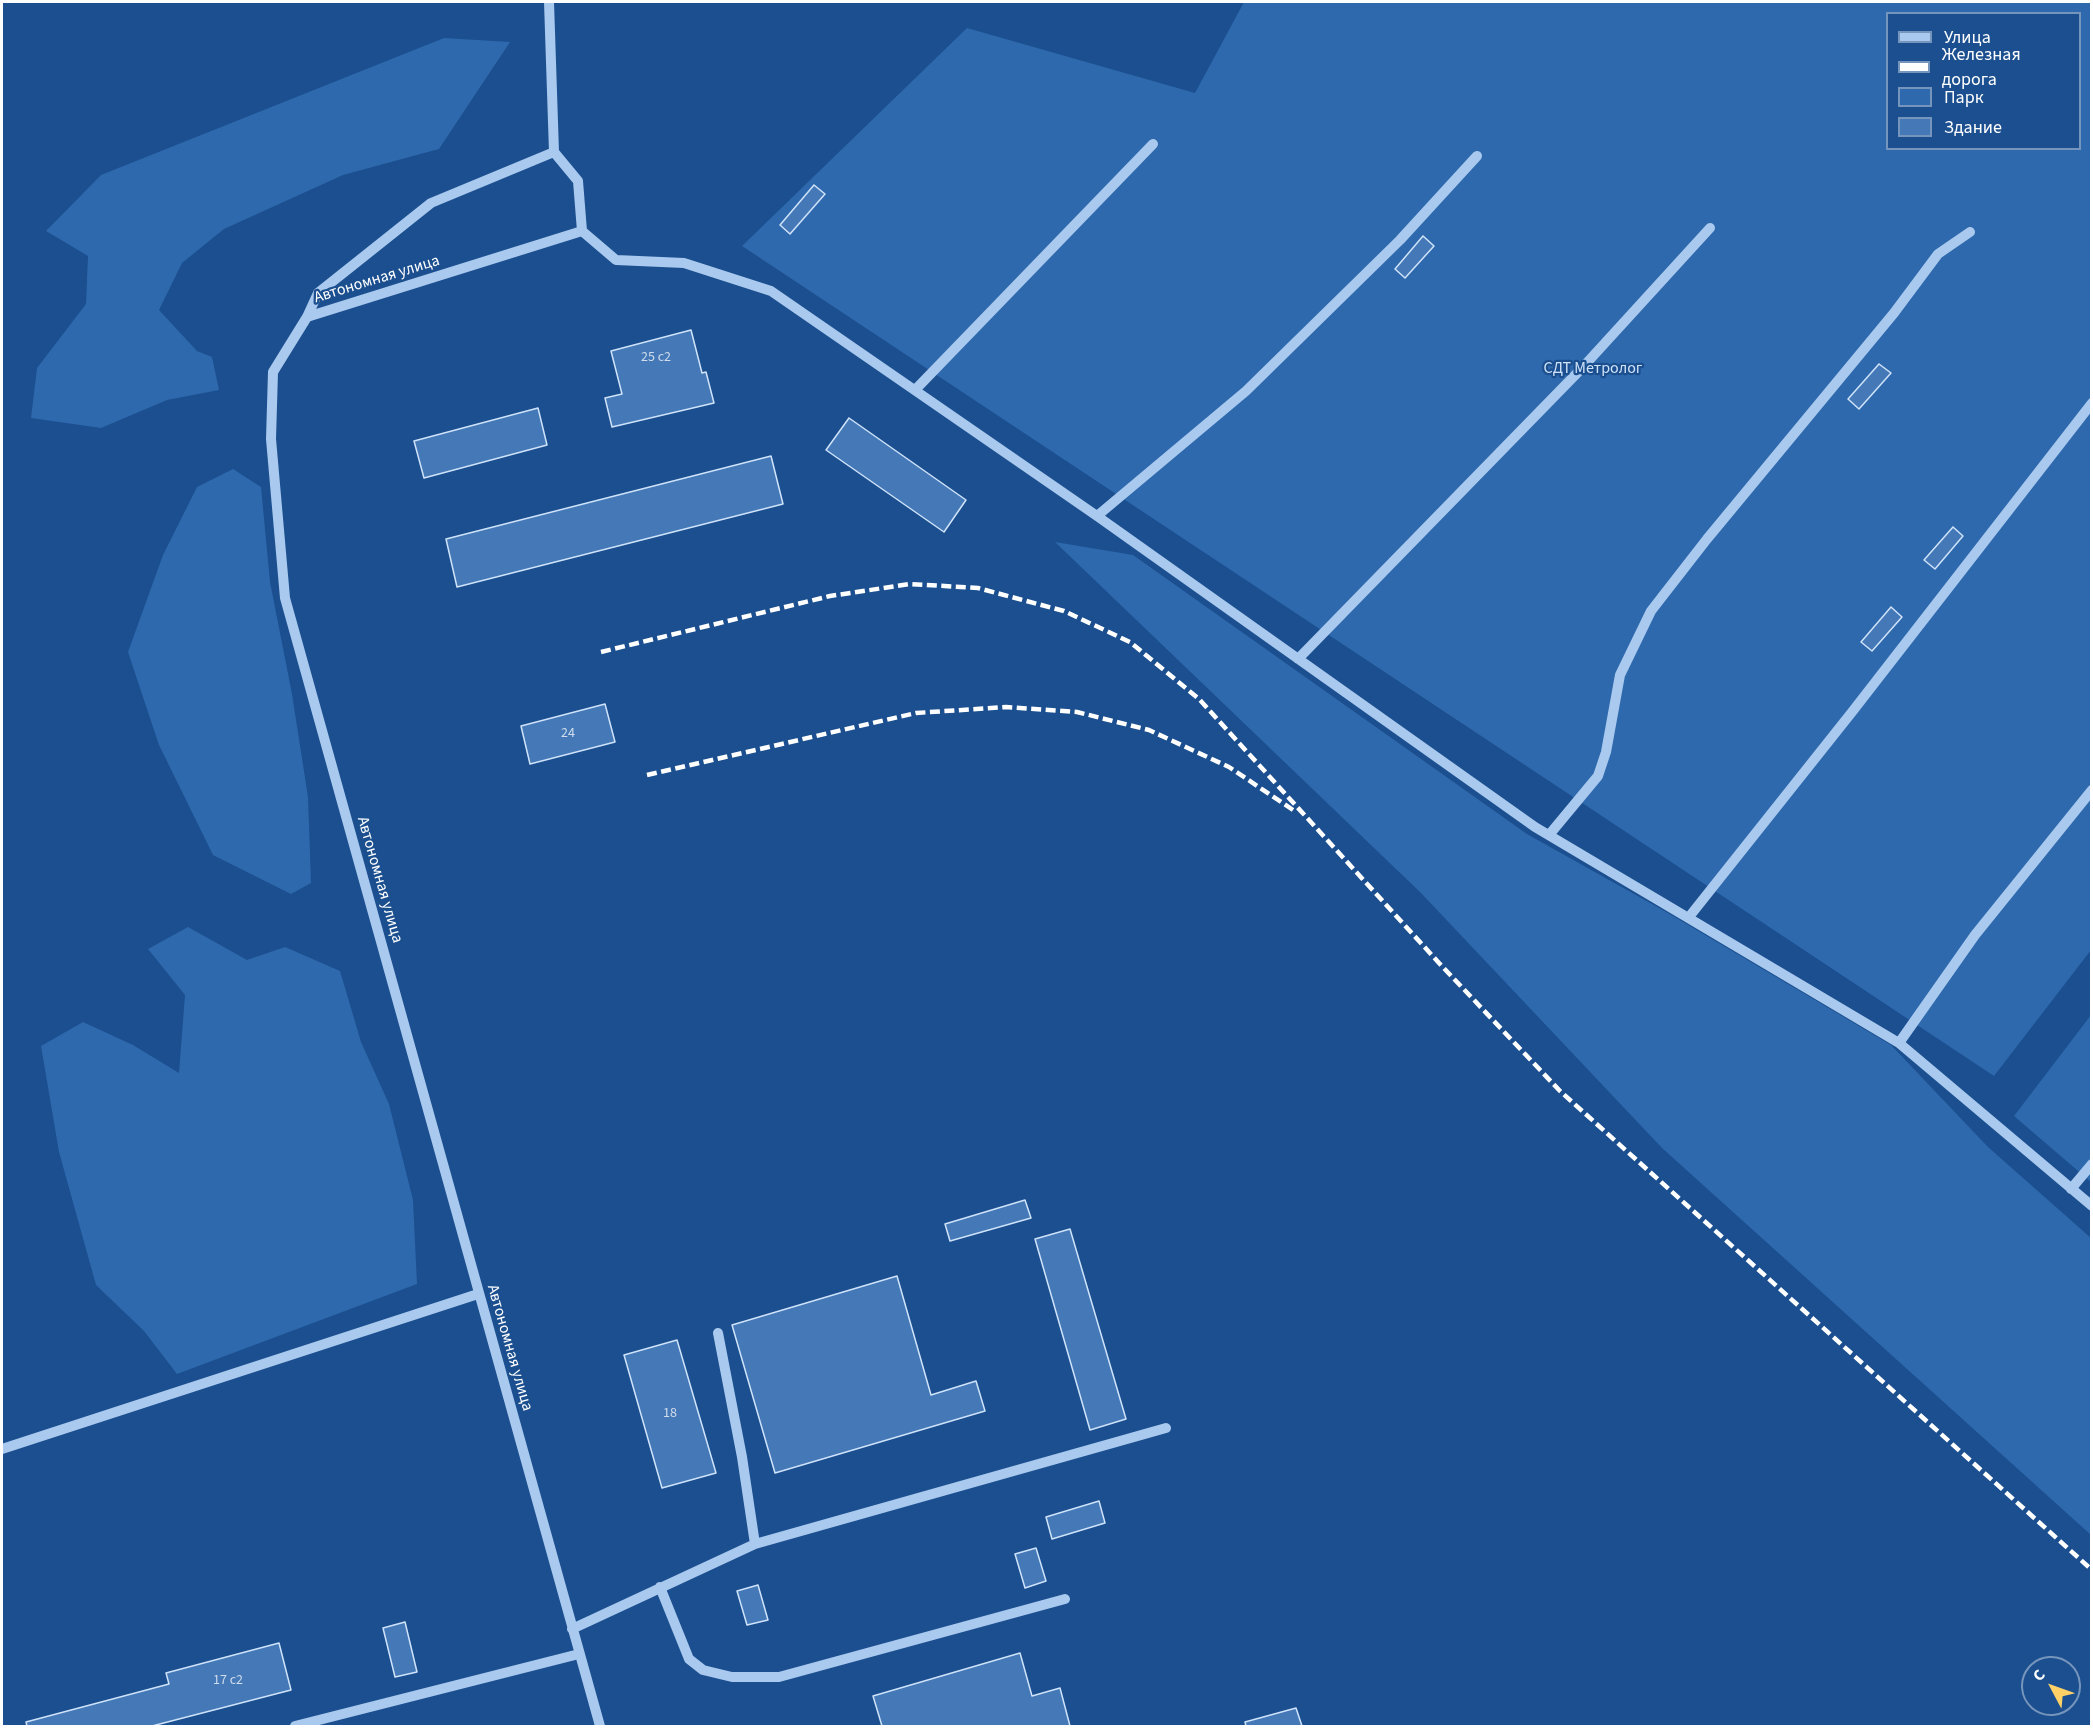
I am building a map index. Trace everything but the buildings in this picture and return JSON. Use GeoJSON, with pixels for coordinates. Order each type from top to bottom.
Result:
{"type":"FeatureCollection","features":[{"type":"Feature","properties":{"kind":"street"},"geometry":{"type":"LineString","coordinates":[[549,2],[554,152],[578,181],[582,231],[616,260],[684,263],[771,291],[1097,516],[1549,835],[1899,1043],[2091,1206]]}},
{"type":"Feature","properties":{"kind":"street"},"geometry":{"type":"LineString","coordinates":[[915,390],[1153,144]]}},
{"type":"Feature","properties":{"kind":"street"},"geometry":{"type":"LineString","coordinates":[[307,317],[318,293],[431,203],[554,152]]}},
{"type":"Feature","properties":{"kind":"street"},"geometry":{"type":"LineString","coordinates":[[1097,516],[1246,391],[1400,240],[1477,156]]}},
{"type":"Feature","properties":{"kind":"street"},"geometry":{"type":"LineString","coordinates":[[1298,659],[1583,367],[1710,228]]}},
{"type":"Feature","properties":{"kind":"street","name":"Автономная улица"},"geometry":{"type":"LineString","coordinates":[[582,231],[307,317],[273,372],[271,439],[285,598],[600,1726]]}},
{"type":"Feature","properties":{"kind":"street"},"geometry":{"type":"LineString","coordinates":[[1549,835],[1598,776],[1606,752],[1620,675],[1651,611],[1707,539],[1894,313],[1938,254],[1970,232]]}},
{"type":"Feature","properties":{"kind":"street"},"geometry":{"type":"LineString","coordinates":[[1689,917],[1852,712],[2091,403]]}},
{"type":"Feature","properties":{"kind":"street"},"geometry":{"type":"LineString","coordinates":[[1899,1043],[1975,935],[2091,790]]}},
{"type":"Feature","properties":{"kind":"street"},"geometry":{"type":"LineString","coordinates":[[2071,1190],[2091,1164]]}},
{"type":"Feature","properties":{"kind":"street"},"geometry":{"type":"LineString","coordinates":[[2,1449],[478,1294]]}},
{"type":"Feature","properties":{"kind":"street"},"geometry":{"type":"LineString","coordinates":[[718,1333],[742,1457],[755,1544]]}},
{"type":"Feature","properties":{"kind":"street"},"geometry":{"type":"LineString","coordinates":[[572,1629],[755,1544],[1166,1428]]}},
{"type":"Feature","properties":{"kind":"street"},"geometry":{"type":"LineString","coordinates":[[660,1587],[689,1659],[703,1670],[732,1677],[779,1677],[1065,1599]]}},
{"type":"Feature","properties":{"kind":"street"},"geometry":{"type":"LineString","coordinates":[[295,1726],[579,1654]]}},
{"type":"Feature","properties":{"kind":"green space","name":"СДТ Метролог"},"geometry":{"type":"Polygon","coordinates":[[[1244,2],[2091,2],[2091,950],[1994,1076],[742,246],[967,28],[1195,93],[1244,2]]]}},
{"type":"Feature","properties":{"kind":"green space"},"geometry":{"type":"Polygon","coordinates":[[[444,38],[510,42],[439,149],[343,175],[224,229],[182,263],[159,310],[197,351],[212,357],[219,390],[167,400],[101,428],[31,418],[37,368],[86,304],[88,256],[46,231],[101,175],[444,38]]]}},
{"type":"Feature","properties":{"kind":"green space"},"geometry":{"type":"Polygon","coordinates":[[[233,469],[261,487],[270,582],[292,694],[308,797],[311,883],[291,894],[213,855],[159,745],[128,652],[163,555],[197,487],[233,469]]]}},
{"type":"Feature","properties":{"kind":"green space"},"geometry":{"type":"Polygon","coordinates":[[[1055,542],[1133,555],[1527,834],[1668,913],[1891,1045],[1988,1147],[2091,1238],[2091,1535],[1662,1148],[1421,893],[1055,542]]]}},
{"type":"Feature","properties":{"kind":"green space"},"geometry":{"type":"Polygon","coordinates":[[[188,927],[247,960],[285,947],[340,971],[361,1042],[389,1104],[413,1200],[417,1284],[177,1374],[144,1331],[96,1285],[59,1152],[41,1046],[83,1022],[133,1045],[179,1073],[185,995],[148,949],[188,927]]]}},
{"type":"Feature","properties":{"kind":"green space"},"geometry":{"type":"Polygon","coordinates":[[[2091,1015],[2091,1182],[2014,1116],[2091,1015]]]}},
{"type":"Feature","properties":{"kind":"railway"},"geometry":{"type":"LineString","coordinates":[[601,652],[830,596],[910,584],[978,588],[1064,611],[1130,642],[1199,699],[1439,963],[1560,1091],[2092,1570]]}},
{"type":"Feature","properties":{"kind":"railway"},"geometry":{"type":"LineString","coordinates":[[647,775],[916,713],[1006,707],[1077,712],[1149,730],[1229,767],[1293,810]]}}]}
